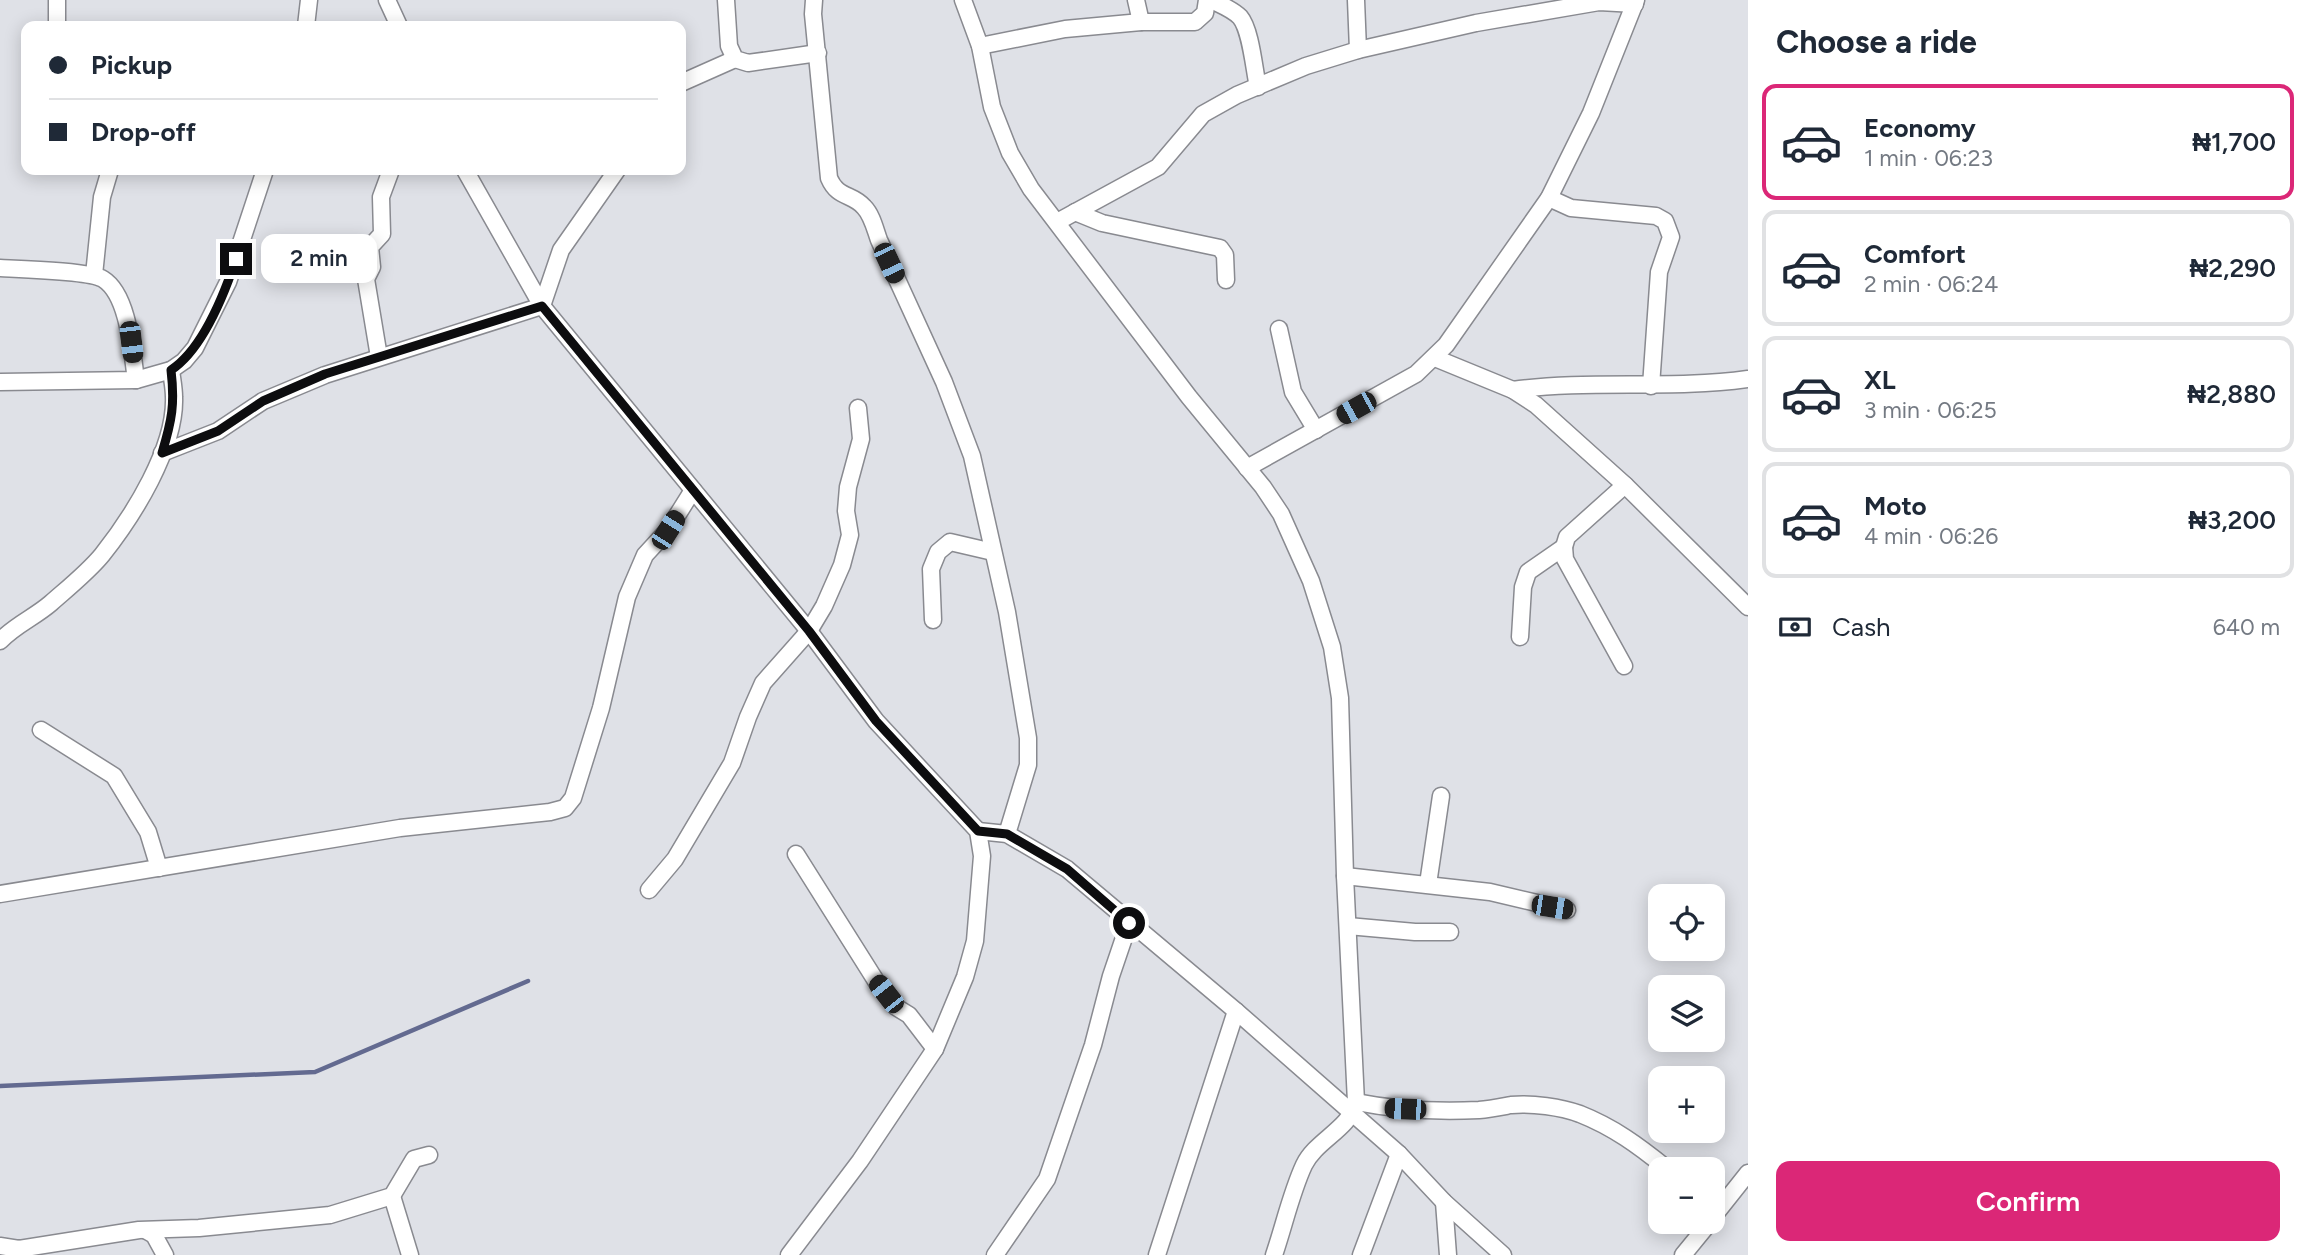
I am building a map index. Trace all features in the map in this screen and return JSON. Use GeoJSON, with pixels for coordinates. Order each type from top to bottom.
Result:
{"type":"FeatureCollection","features":[{"type":"Feature","properties":{"kind":"street"},"geometry":{"type":"LineString","coordinates":[[57,0],[57,21]]}},
{"type":"Feature","properties":{"kind":"street"},"geometry":{"type":"LineString","coordinates":[[307,21],[309,0]]}},
{"type":"Feature","properties":{"kind":"street"},"geometry":{"type":"LineString","coordinates":[[388,0],[397,21]]}},
{"type":"Feature","properties":{"kind":"street"},"geometry":{"type":"LineString","coordinates":[[726,0],[729,46],[734,59]]}},
{"type":"Feature","properties":{"kind":"street"},"geometry":{"type":"LineString","coordinates":[[814,0],[829,178],[834,189],[864,205],[871,218],[878,240],[944,382],[972,456],[1007,612],[1028,738],[1028,765],[1007,834]]}},
{"type":"Feature","properties":{"kind":"street"},"geometry":{"type":"LineString","coordinates":[[963,0],[980,46],[992,107],[1010,153],[1031,189],[1181,387],[1263,486],[1281,514],[1311,581],[1332,647],[1340,698],[1354,1108]]}},
{"type":"Feature","properties":{"kind":"street"},"geometry":{"type":"LineString","coordinates":[[1136,0],[1141,22]]}},
{"type":"Feature","properties":{"kind":"street"},"geometry":{"type":"LineString","coordinates":[[980,46],[1065,29],[1141,22],[1195,23],[1205,13],[1209,0],[1241,18],[1247,32],[1258,87]]}},
{"type":"Feature","properties":{"kind":"street"},"geometry":{"type":"LineString","coordinates":[[1356,0],[1358,50]]}},
{"type":"Feature","properties":{"kind":"street"},"geometry":{"type":"LineString","coordinates":[[1057,222],[1158,167],[1203,114],[1306,66],[1358,50],[1476,23],[1599,2],[1635,2],[1591,113],[1549,198],[1435,358],[1416,374],[1247,468]]}},
{"type":"Feature","properties":{"kind":"street"},"geometry":{"type":"LineString","coordinates":[[686,81],[734,59],[748,63],[818,53]]}},
{"type":"Feature","properties":{"kind":"street"},"geometry":{"type":"LineString","coordinates":[[94,275],[102,197],[109,175]]}},
{"type":"Feature","properties":{"kind":"street"},"geometry":{"type":"LineString","coordinates":[[0,382],[136,380],[171,370],[184,361],[195,348],[228,282],[263,175]]}},
{"type":"Feature","properties":{"kind":"street"},"geometry":{"type":"LineString","coordinates":[[379,357],[366,279],[372,267],[370,247],[382,234],[381,197],[389,175]]}},
{"type":"Feature","properties":{"kind":"street"},"geometry":{"type":"LineString","coordinates":[[468,175],[542,306],[809,631],[876,721],[978,831],[982,856],[975,941],[965,977],[935,1049],[860,1161],[789,1255]]}},
{"type":"Feature","properties":{"kind":"street"},"geometry":{"type":"LineString","coordinates":[[542,306],[561,250],[614,175]]}},
{"type":"Feature","properties":{"kind":"street"},"geometry":{"type":"LineString","coordinates":[[1549,198],[1571,208],[1656,216],[1665,221],[1670,229],[1671,237],[1659,272],[1651,386]]}},
{"type":"Feature","properties":{"kind":"street"},"geometry":{"type":"LineString","coordinates":[[1075,212],[1102,223],[1220,248],[1225,255],[1226,281]]}},
{"type":"Feature","properties":{"kind":"street"},"geometry":{"type":"LineString","coordinates":[[0,268],[94,275],[108,283],[129,323],[136,380]]}},
{"type":"Feature","properties":{"kind":"street"},"geometry":{"type":"LineString","coordinates":[[162,453],[218,431],[282,391],[379,357],[542,306]]}},
{"type":"Feature","properties":{"kind":"street"},"geometry":{"type":"LineString","coordinates":[[1279,329],[1293,392],[1316,430]]}},
{"type":"Feature","properties":{"kind":"street"},"geometry":{"type":"LineString","coordinates":[[1435,358],[1513,390],[1536,405],[1625,485],[1748,607]]}},
{"type":"Feature","properties":{"kind":"street"},"geometry":{"type":"LineString","coordinates":[[0,641],[19,624],[49,605],[100,557],[132,513],[162,453],[172,418],[174,397],[171,370]]}},
{"type":"Feature","properties":{"kind":"street"},"geometry":{"type":"LineString","coordinates":[[1513,390],[1543,386],[1651,386],[1748,379]]}},
{"type":"Feature","properties":{"kind":"street"},"geometry":{"type":"LineString","coordinates":[[649,890],[675,859],[732,763],[763,683],[809,631],[824,606],[842,565],[850,535],[846,511],[848,487],[861,439],[858,408]]}},
{"type":"Feature","properties":{"kind":"street"},"geometry":{"type":"LineString","coordinates":[[1624,666],[1565,559],[1564,547],[1567,537],[1625,485]]}},
{"type":"Feature","properties":{"kind":"street"},"geometry":{"type":"LineString","coordinates":[[0,894],[400,828],[550,812],[565,808],[573,798],[601,708],[626,597],[645,555],[668,530],[693,490]]}},
{"type":"Feature","properties":{"kind":"street"},"geometry":{"type":"LineString","coordinates":[[933,620],[931,569],[937,552],[950,542],[993,552]]}},
{"type":"Feature","properties":{"kind":"street"},"geometry":{"type":"LineString","coordinates":[[1520,637],[1523,587],[1528,572],[1564,547]]}},
{"type":"Feature","properties":{"kind":"street"},"geometry":{"type":"LineString","coordinates":[[41,730],[114,776],[148,832],[159,868]]}},
{"type":"Feature","properties":{"kind":"street"},"geometry":{"type":"LineString","coordinates":[[1428,884],[1441,796]]}},
{"type":"Feature","properties":{"kind":"street"},"geometry":{"type":"LineString","coordinates":[[978,831],[1007,834],[1067,869],[1354,1108],[1444,1202],[1503,1255]]}},
{"type":"Feature","properties":{"kind":"street"},"geometry":{"type":"LineString","coordinates":[[796,854],[876,981],[896,1007],[909,1015],[935,1049]]}},
{"type":"Feature","properties":{"kind":"street"},"geometry":{"type":"LineString","coordinates":[[1345,876],[1490,892],[1567,909]]}},
{"type":"Feature","properties":{"kind":"street"},"geometry":{"type":"LineString","coordinates":[[995,1255],[1047,1179],[1093,1045],[1111,976],[1129,923]]}},
{"type":"Feature","properties":{"kind":"street"},"geometry":{"type":"LineString","coordinates":[[1348,926],[1450,932]]}},
{"type":"Feature","properties":{"kind":"street"},"geometry":{"type":"LineString","coordinates":[[1157,1255],[1236,1011]]}},
{"type":"Feature","properties":{"kind":"street"},"geometry":{"type":"LineString","coordinates":[[1274,1255],[1304,1164],[1315,1148],[1354,1108],[1482,1110],[1514,1105],[1548,1107],[1578,1114],[1630,1139],[1652,1157]]}},
{"type":"Feature","properties":{"kind":"street"},"geometry":{"type":"LineString","coordinates":[[1361,1255],[1399,1154]]}},
{"type":"Feature","properties":{"kind":"street"},"geometry":{"type":"LineString","coordinates":[[0,1246],[17,1252],[147,1231],[330,1215],[392,1196],[414,1159],[429,1155]]}},
{"type":"Feature","properties":{"kind":"street"},"geometry":{"type":"LineString","coordinates":[[1725,1202],[1748,1173]]}},
{"type":"Feature","properties":{"kind":"street"},"geometry":{"type":"LineString","coordinates":[[392,1196],[410,1255]]}},
{"type":"Feature","properties":{"kind":"street"},"geometry":{"type":"LineString","coordinates":[[1444,1202],[1448,1255]]}},
{"type":"Feature","properties":{"kind":"street"},"geometry":{"type":"LineString","coordinates":[[147,1231],[153,1235],[165,1255]]}},
{"type":"Feature","properties":{"kind":"street"},"geometry":{"type":"LineString","coordinates":[[1683,1255],[1700,1234]]}},
{"type":"Feature","properties":{"kind":"waterway"},"geometry":{"type":"LineString","coordinates":[[0,1086],[315,1072],[528,981]]}},
{"type":"Feature","properties":{"kind":"route"},"geometry":{"type":"LineString","coordinates":[[236,259],[228,282],[195,348],[184,361],[171,370],[174,397],[172,418],[162,453],[218,431],[263,401],[325,374],[542,306],[809,631],[876,721],[978,831],[1007,834],[1067,869],[1129,923]]}}]}
